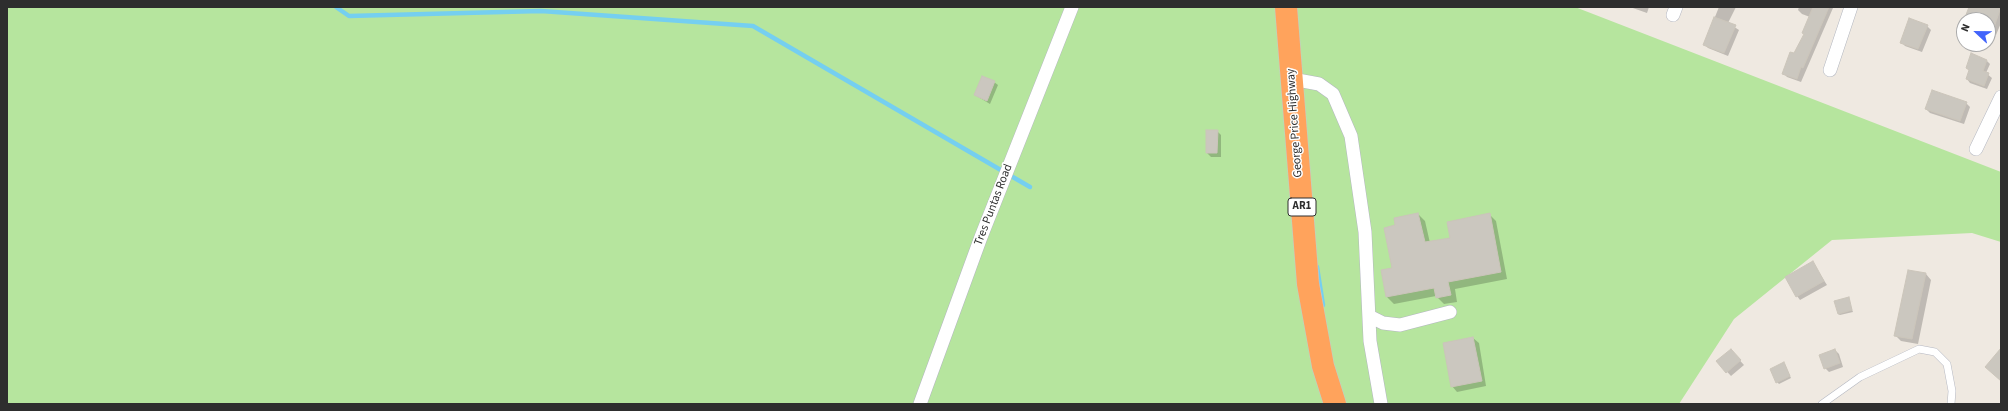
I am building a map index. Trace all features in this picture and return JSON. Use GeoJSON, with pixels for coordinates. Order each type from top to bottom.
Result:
{"type":"FeatureCollection","features":[{"type":"Feature","properties":{"kind":"highway","name":"George Price Highway"},"geometry":{"type":"LineString","coordinates":[[1286,7],[1308,284],[1323,366],[1335,404]]}},
{"type":"Feature","properties":{"kind":"street","name":"Tres Puntas Road"},"geometry":{"type":"LineString","coordinates":[[920,404],[981,238],[1072,7]]}},
{"type":"Feature","properties":{"kind":"street"},"geometry":{"type":"LineString","coordinates":[[1830,70],[1851,7]]}},
{"type":"Feature","properties":{"kind":"street"},"geometry":{"type":"LineString","coordinates":[[1292,79],[1319,84],[1333,94],[1351,136],[1365,232],[1370,341],[1381,404]]}},
{"type":"Feature","properties":{"kind":"street"},"geometry":{"type":"LineString","coordinates":[[1976,149],[2001,97]]}},
{"type":"Feature","properties":{"kind":"street"},"geometry":{"type":"LineString","coordinates":[[1369,316],[1383,323],[1400,325],[1450,312]]}},
{"type":"Feature","properties":{"kind":"lane"},"geometry":{"type":"LineString","coordinates":[[1822,404],[1860,378],[1919,349],[1935,352],[1946,364],[1952,391],[1951,404]]}},
{"type":"Feature","properties":{"kind":"green space"},"geometry":{"type":"Polygon","coordinates":[[[7,7],[1575,7],[2001,172],[2001,242],[1972,233],[1832,240],[1734,319],[1679,404],[7,404],[7,7]]]}},
{"type":"Feature","properties":{"kind":"building"},"geometry":{"type":"Polygon","coordinates":[[[1813,7],[1829,7],[1803,68],[1801,67],[1797,79],[1782,74],[1790,52],[1794,53],[1804,34],[1802,33],[1813,7]]]}},
{"type":"Feature","properties":{"kind":"building"},"geometry":{"type":"Polygon","coordinates":[[[1969,7],[2001,7],[1996,22],[1996,12],[1967,12],[1969,7]]]}},
{"type":"Feature","properties":{"kind":"building"},"geometry":{"type":"Polygon","coordinates":[[[1714,17],[1736,25],[1724,53],[1703,45],[1714,17]]]}},
{"type":"Feature","properties":{"kind":"building"},"geometry":{"type":"Polygon","coordinates":[[[1909,18],[1928,25],[1918,49],[1900,43],[1909,18]]]}},
{"type":"Feature","properties":{"kind":"building"},"geometry":{"type":"Polygon","coordinates":[[[1971,53],[1987,60],[1983,71],[1989,73],[1984,86],[1966,79],[1969,70],[1966,68],[1971,53]]]}},
{"type":"Feature","properties":{"kind":"building"},"geometry":{"type":"Polygon","coordinates":[[[982,76],[995,81],[987,101],[974,95],[982,76]]]}},
{"type":"Feature","properties":{"kind":"building"},"geometry":{"type":"Polygon","coordinates":[[[1932,90],[1967,102],[1960,121],[1925,109],[1932,90]]]}},
{"type":"Feature","properties":{"kind":"building"},"geometry":{"type":"Polygon","coordinates":[[[1206,130],[1218,130],[1217,153],[1206,153],[1206,130]]]}},
{"type":"Feature","properties":{"kind":"building"},"geometry":{"type":"Polygon","coordinates":[[[1418,213],[1425,242],[1450,238],[1447,222],[1490,213],[1501,272],[1448,282],[1451,295],[1436,298],[1434,288],[1386,297],[1381,270],[1392,268],[1384,228],[1395,225],[1394,218],[1418,213]]]}},
{"type":"Feature","properties":{"kind":"building"},"geometry":{"type":"Polygon","coordinates":[[[1813,261],[1824,281],[1796,297],[1785,277],[1813,261]]]}},
{"type":"Feature","properties":{"kind":"building"},"geometry":{"type":"Polygon","coordinates":[[[1908,270],[1926,273],[1912,339],[1894,336],[1908,270]]]}},
{"type":"Feature","properties":{"kind":"building"},"geometry":{"type":"Polygon","coordinates":[[[1849,297],[1852,310],[1838,314],[1834,301],[1849,297]]]}},
{"type":"Feature","properties":{"kind":"building"},"geometry":{"type":"Polygon","coordinates":[[[1473,337],[1482,381],[1451,387],[1443,343],[1473,337]]]}},
{"type":"Feature","properties":{"kind":"building"},"geometry":{"type":"Polygon","coordinates":[[[2001,348],[2001,381],[1985,367],[2001,348]]]}},
{"type":"Feature","properties":{"kind":"building"},"geometry":{"type":"Polygon","coordinates":[[[1731,349],[1741,360],[1726,373],[1716,361],[1731,349]]]}},
{"type":"Feature","properties":{"kind":"building"},"geometry":{"type":"Polygon","coordinates":[[[1835,349],[1840,363],[1824,369],[1819,355],[1835,349]]]}},
{"type":"Feature","properties":{"kind":"building"},"geometry":{"type":"Polygon","coordinates":[[[1784,362],[1790,376],[1776,383],[1770,369],[1784,362]]]}},
{"type":"Feature","properties":{"kind":"waterway"},"geometry":{"type":"LineString","coordinates":[[336,7],[349,16],[541,11],[753,26],[1030,187]]}},
{"type":"Feature","properties":{"kind":"waterway"},"geometry":{"type":"LineString","coordinates":[[1317,267],[1323,305]]}}]}
